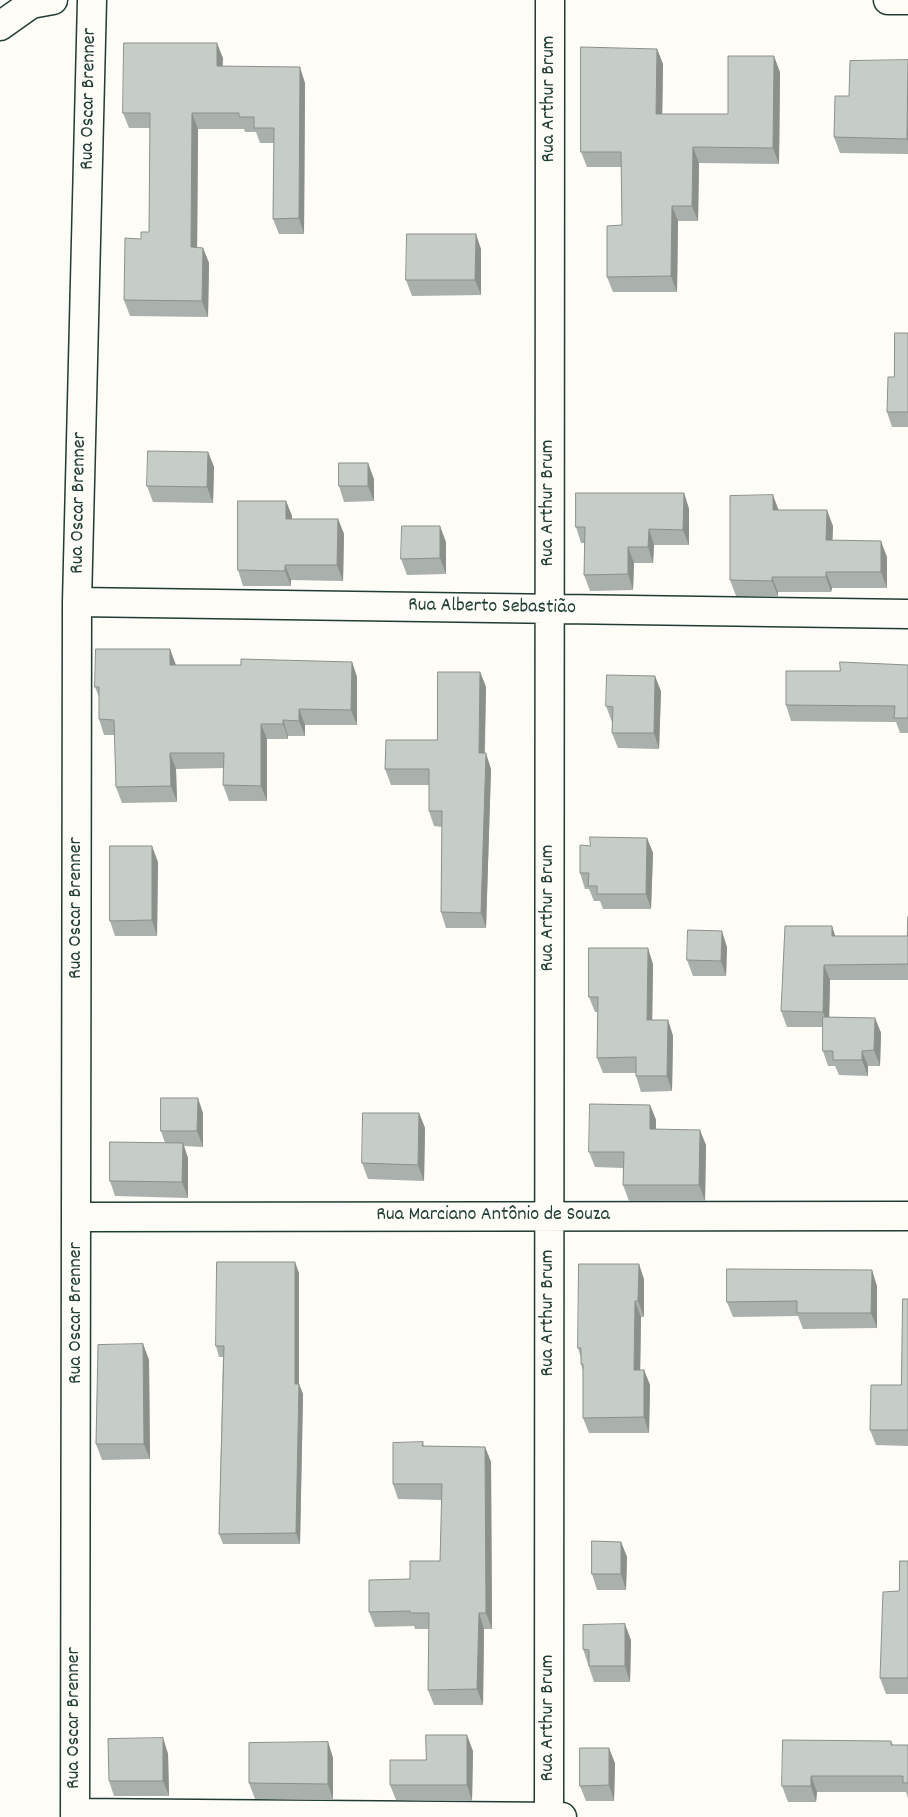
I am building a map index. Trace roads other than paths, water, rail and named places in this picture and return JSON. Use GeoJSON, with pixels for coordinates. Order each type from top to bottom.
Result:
{"type":"FeatureCollection","features":[{"type":"Feature","properties":{"kind":"street"},"geometry":{"type":"LineString","coordinates":[[0,26],[31,4],[53,0]]}},
{"type":"Feature","properties":{"kind":"street","name":"Rua Oscar Brenner"},"geometry":{"type":"LineString","coordinates":[[75,1815],[77,602],[92,0]]}},
{"type":"Feature","properties":{"kind":"street","name":"Rua Arthur Brum"},"geometry":{"type":"LineString","coordinates":[[550,0],[550,1817]]}},
{"type":"Feature","properties":{"kind":"street"},"geometry":{"type":"LineString","coordinates":[[888,0],[908,0]]}},
{"type":"Feature","properties":{"kind":"street","name":"Rua Alberto Sebastião"},"geometry":{"type":"LineString","coordinates":[[77,602],[908,614]]}},
{"type":"Feature","properties":{"kind":"street","name":"Rua Marciano Antônio de Souza"},"geometry":{"type":"LineString","coordinates":[[77,1217],[908,1216]]}},
{"type":"Feature","properties":{"kind":"street"},"geometry":{"type":"LineString","coordinates":[[75,1815],[562,1817]]}}]}
